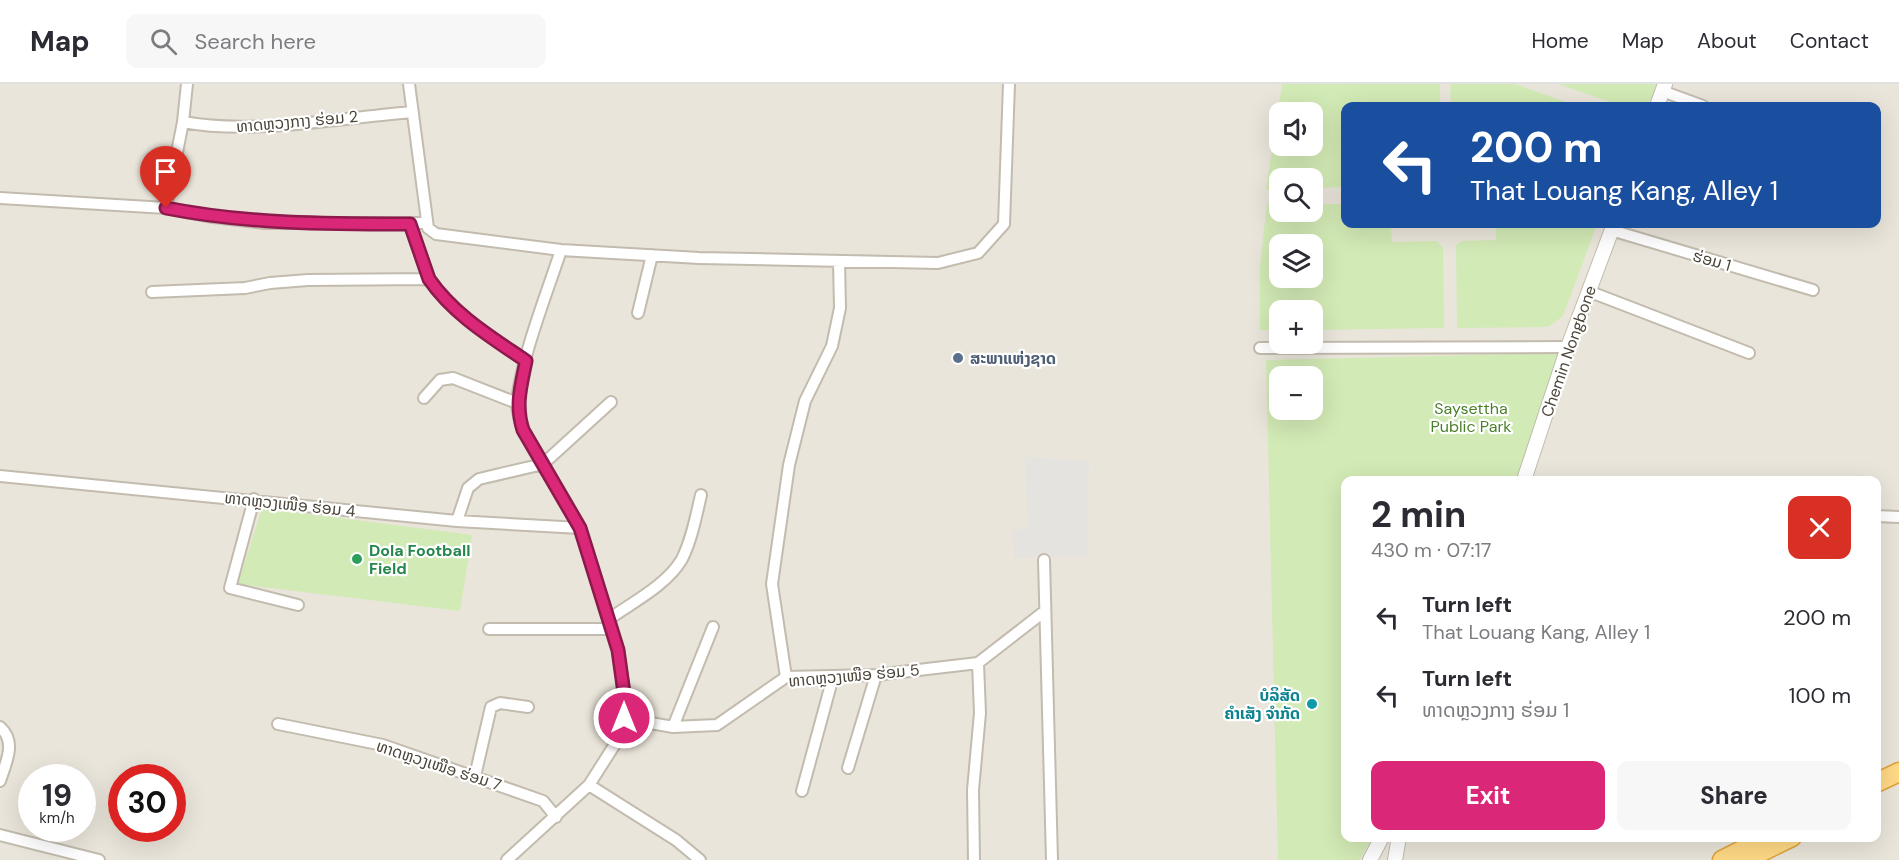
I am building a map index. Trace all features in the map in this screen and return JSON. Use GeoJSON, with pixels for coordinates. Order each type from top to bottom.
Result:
{"type":"FeatureCollection","features":[{"type":"Feature","properties":{"kind":"highway"},"geometry":{"type":"LineString","coordinates":[[1881,781],[1899,772]]}},
{"type":"Feature","properties":{"kind":"highway"},"geometry":{"type":"LineString","coordinates":[[1881,792],[1899,783]]}},
{"type":"Feature","properties":{"kind":"highway"},"geometry":{"type":"LineString","coordinates":[[1722,860],[1758,842]]}},
{"type":"Feature","properties":{"kind":"highway"},"geometry":{"type":"LineString","coordinates":[[1746,860],[1782,842]]}},
{"type":"Feature","properties":{"kind":"street"},"geometry":{"type":"LineString","coordinates":[[166,208],[183,122],[187,84]]}},
{"type":"Feature","properties":{"kind":"street"},"geometry":{"type":"LineString","coordinates":[[409,84],[427,223],[428,228],[436,234],[561,250],[652,255],[938,263],[978,253],[994,238],[1004,224],[1009,84]]}},
{"type":"Feature","properties":{"kind":"street"},"geometry":{"type":"LineString","coordinates":[[1659,102],[1664,88],[1694,102]]}},
{"type":"Feature","properties":{"kind":"street","name":"ທາດຫຼວງກາງ ຮ່ອມ 2"},"geometry":{"type":"LineString","coordinates":[[183,122],[218,127],[251,126],[412,112]]}},
{"type":"Feature","properties":{"kind":"street"},"geometry":{"type":"LineString","coordinates":[[0,198],[166,208],[213,217],[264,222],[427,223]]}},
{"type":"Feature","properties":{"kind":"street"},"geometry":{"type":"LineString","coordinates":[[410,224],[429,279],[466,319],[526,361]]}},
{"type":"Feature","properties":{"kind":"street","name":"Chemin Nongbone"},"geometry":{"type":"LineString","coordinates":[[1525,476],[1568,347],[1612,228]]}},
{"type":"Feature","properties":{"kind":"street","name":"ຮ່ອມ 1"},"geometry":{"type":"LineString","coordinates":[[1615,228],[1813,290]]}},
{"type":"Feature","properties":{"kind":"street"},"geometry":{"type":"LineString","coordinates":[[507,860],[589,785],[617,741],[624,718],[624,693],[611,624],[580,528],[523,430],[517,403],[526,361],[561,250]]}},
{"type":"Feature","properties":{"kind":"street"},"geometry":{"type":"LineString","coordinates":[[638,313],[652,255]]}},
{"type":"Feature","properties":{"kind":"street"},"geometry":{"type":"LineString","coordinates":[[786,677],[772,584],[789,465],[805,401],[832,346],[840,308],[839,261]]}},
{"type":"Feature","properties":{"kind":"street"},"geometry":{"type":"LineString","coordinates":[[152,292],[245,288],[270,283],[308,280],[429,279]]}},
{"type":"Feature","properties":{"kind":"street"},"geometry":{"type":"LineString","coordinates":[[1588,291],[1749,353]]}},
{"type":"Feature","properties":{"kind":"street"},"geometry":{"type":"LineString","coordinates":[[1260,348],[1568,347]]}},
{"type":"Feature","properties":{"kind":"street"},"geometry":{"type":"LineString","coordinates":[[424,398],[440,380],[453,378],[517,403]]}},
{"type":"Feature","properties":{"kind":"street"},"geometry":{"type":"LineString","coordinates":[[457,521],[468,488],[479,479],[543,464],[611,402]]}},
{"type":"Feature","properties":{"kind":"street","name":"ທາດຫຼວງເໜືອ ຮ່ອມ 4"},"geometry":{"type":"LineString","coordinates":[[0,476],[254,499],[457,521],[580,528]]}},
{"type":"Feature","properties":{"kind":"street"},"geometry":{"type":"LineString","coordinates":[[489,629],[611,624],[670,574],[682,559],[692,534],[701,495]]}},
{"type":"Feature","properties":{"kind":"street"},"geometry":{"type":"LineString","coordinates":[[254,499],[231,588],[298,604]]}},
{"type":"Feature","properties":{"kind":"street"},"geometry":{"type":"LineString","coordinates":[[1881,516],[1899,518]]}},
{"type":"Feature","properties":{"kind":"street"},"geometry":{"type":"LineString","coordinates":[[1044,560],[1052,860]]}},
{"type":"Feature","properties":{"kind":"street"},"geometry":{"type":"LineString","coordinates":[[974,860],[973,790],[980,713],[978,663],[1045,611]]}},
{"type":"Feature","properties":{"kind":"street"},"geometry":{"type":"LineString","coordinates":[[673,727],[713,627]]}},
{"type":"Feature","properties":{"kind":"street","name":"ທາດຫຼວງເໜືອ ຮ່ອມ 5"},"geometry":{"type":"LineString","coordinates":[[624,718],[673,727],[717,725],[786,677],[876,675],[978,663]]}},
{"type":"Feature","properties":{"kind":"street"},"geometry":{"type":"LineString","coordinates":[[848,768],[876,675]]}},
{"type":"Feature","properties":{"kind":"street"},"geometry":{"type":"LineString","coordinates":[[802,791],[833,677]]}},
{"type":"Feature","properties":{"kind":"street"},"geometry":{"type":"LineString","coordinates":[[475,776],[491,706],[500,703],[528,707]]}},
{"type":"Feature","properties":{"kind":"street","name":"ທາດຫຼວງເໜືອ ຮ່ອມ 7"},"geometry":{"type":"LineString","coordinates":[[278,724],[383,745],[543,801],[556,817]]}},
{"type":"Feature","properties":{"kind":"street"},"geometry":{"type":"LineString","coordinates":[[0,727],[8,734],[10,749],[0,781]]}},
{"type":"Feature","properties":{"kind":"street"},"geometry":{"type":"LineString","coordinates":[[589,785],[676,840],[700,860]]}},
{"type":"Feature","properties":{"kind":"street"},"geometry":{"type":"LineString","coordinates":[[0,835],[99,860]]}},
{"type":"Feature","properties":{"kind":"street"},"geometry":{"type":"LineString","coordinates":[[1370,860],[1379,842]]}},
{"type":"Feature","properties":{"kind":"street"},"geometry":{"type":"LineString","coordinates":[[1395,860],[1398,842]]}},
{"type":"Feature","properties":{"kind":"shaded area"},"geometry":{"type":"Polygon","coordinates":[[[0,84],[1899,84],[1899,860],[0,860],[0,84]]]}},
{"type":"Feature","properties":{"kind":"shaded area"},"geometry":{"type":"Polygon","coordinates":[[[1025,457],[1089,461],[1088,557],[1014,558],[1012,530],[1028,529],[1025,457]]]}},
{"type":"Feature","properties":{"kind":"green space"},"geometry":{"type":"Polygon","coordinates":[[[1282,84],[1440,84],[1440,102],[1341,102],[1341,187],[1323,188],[1323,168],[1269,168],[1271,156],[1323,156],[1323,102],[1279,102],[1282,84]]]}},
{"type":"Feature","properties":{"kind":"green space"},"geometry":{"type":"Polygon","coordinates":[[[1450,84],[1515,84],[1566,102],[1451,102],[1450,84]]]}},
{"type":"Feature","properties":{"kind":"green space"},"geometry":{"type":"Polygon","coordinates":[[[1558,84],[1657,84],[1650,102],[1610,102],[1558,84]]]}},
{"type":"Feature","properties":{"kind":"green space"},"geometry":{"type":"Polygon","coordinates":[[[1269,170],[1269,190],[1266,190],[1269,170]]]}},
{"type":"Feature","properties":{"kind":"green space"},"geometry":{"type":"Polygon","coordinates":[[[1267,203],[1269,203],[1269,222],[1323,222],[1323,204],[1341,204],[1341,228],[1391,228],[1392,242],[1436,241],[1443,248],[1444,328],[1323,330],[1323,300],[1269,300],[1269,330],[1260,330],[1260,266],[1267,203]]]}},
{"type":"Feature","properties":{"kind":"green space"},"geometry":{"type":"Polygon","coordinates":[[[1496,228],[1596,228],[1563,316],[1548,327],[1457,328],[1456,245],[1462,241],[1496,240],[1496,228]]]}},
{"type":"Feature","properties":{"kind":"green space","name":"Saysettha Public Park"},"geometry":{"type":"Polygon","coordinates":[[[1559,353],[1519,476],[1341,476],[1341,842],[1369,842],[1360,860],[1278,860],[1266,360],[1559,353]]]}},
{"type":"Feature","properties":{"kind":"green space","name":"Dola Football Field"},"geometry":{"type":"Polygon","coordinates":[[[262,508],[472,535],[460,611],[238,584],[262,508]]]}},
{"type":"Feature","properties":{"kind":"place","name":"ສະພາແຫ່ງຊາດ"},"geometry":{"type":"Point","coordinates":[958,358]}},
{"type":"Feature","properties":{"kind":"place","name":"Dola Football Field"},"geometry":{"type":"Point","coordinates":[357,559]}},
{"type":"Feature","properties":{"kind":"place","name":"ບໍລິສັດ ຄຳເສັງ ຈຳກັດ"},"geometry":{"type":"Point","coordinates":[1312,704]}},
{"type":"Feature","properties":{"kind":"route"},"geometry":{"type":"LineString","coordinates":[[166,208],[213,217],[264,222],[410,224],[429,279],[434,286],[466,319],[526,361],[517,403],[518,414],[523,430],[580,528],[618,650],[624,693],[624,718]]}}]}
